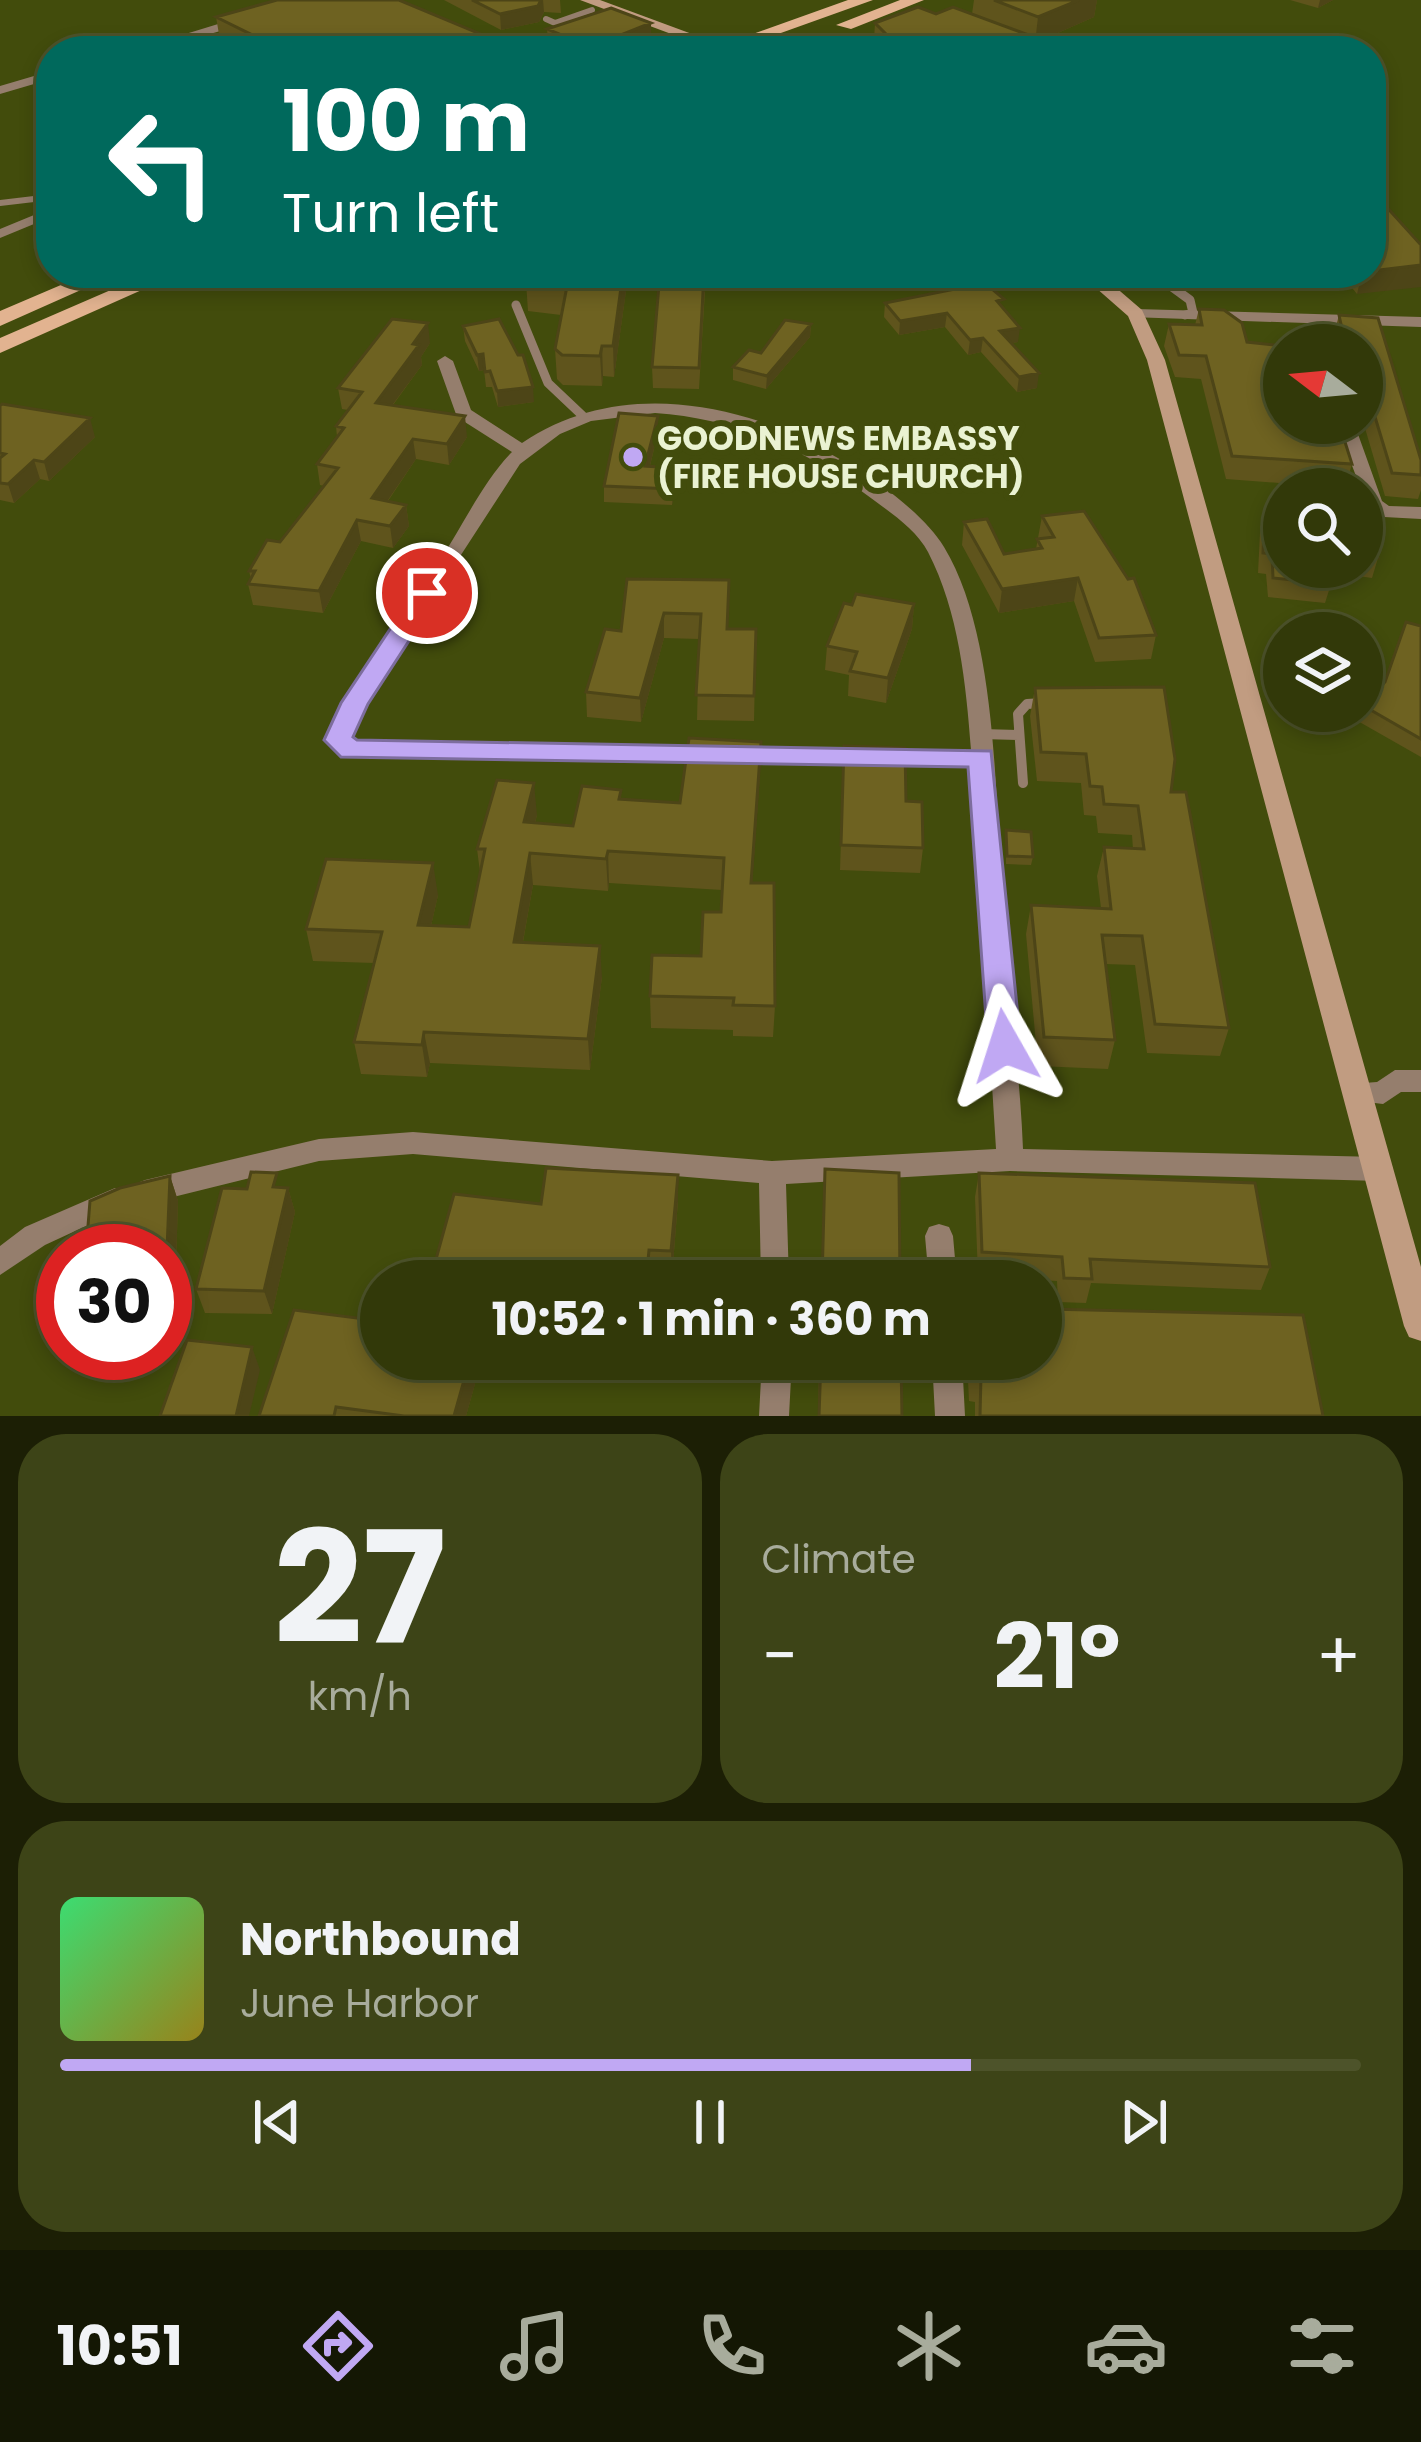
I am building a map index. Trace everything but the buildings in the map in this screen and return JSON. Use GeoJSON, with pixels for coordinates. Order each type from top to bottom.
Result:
{"type":"FeatureCollection","features":[{"type":"Feature","properties":{"kind":"main road"},"geometry":{"type":"LineString","coordinates":[[762,36],[865,0]]}},
{"type":"Feature","properties":{"kind":"main road"},"geometry":{"type":"LineString","coordinates":[[814,36],[916,0]]}},
{"type":"Feature","properties":{"kind":"main road"},"geometry":{"type":"LineString","coordinates":[[0,320],[74,288]]}},
{"type":"Feature","properties":{"kind":"main road"},"geometry":{"type":"LineString","coordinates":[[0,346],[134,288]]}},
{"type":"Feature","properties":{"kind":"street"},"geometry":{"type":"LineString","coordinates":[[566,0],[681,36]]}},
{"type":"Feature","properties":{"kind":"street"},"geometry":{"type":"LineString","coordinates":[[590,5],[656,36]]}},
{"type":"Feature","properties":{"kind":"street"},"geometry":{"type":"LineString","coordinates":[[189,36],[260,16]]}},
{"type":"Feature","properties":{"kind":"street"},"geometry":{"type":"LineString","coordinates":[[602,27],[620,20]]}},
{"type":"Feature","properties":{"kind":"street"},"geometry":{"type":"LineString","coordinates":[[574,36],[583,33]]}},
{"type":"Feature","properties":{"kind":"street"},"geometry":{"type":"LineString","coordinates":[[0,90],[36,79]]}},
{"type":"Feature","properties":{"kind":"street"},"geometry":{"type":"LineString","coordinates":[[0,234],[36,218]]}},
{"type":"Feature","properties":{"kind":"street"},"geometry":{"type":"LineString","coordinates":[[1106,288],[1136,314],[1162,383],[1421,1326]]}},
{"type":"Feature","properties":{"kind":"street"},"geometry":{"type":"LineString","coordinates":[[1136,314],[1421,322]]}},
{"type":"Feature","properties":{"kind":"street"},"geometry":{"type":"LineString","coordinates":[[445,361],[463,413],[522,451]]}},
{"type":"Feature","properties":{"kind":"street"},"geometry":{"type":"LineString","coordinates":[[981,758],[351,750],[338,740],[355,703],[522,451],[561,426],[653,407],[746,419],[866,484],[934,545],[965,628],[981,758],[1009,1089],[1010,1160]]}},
{"type":"Feature","properties":{"kind":"street"},"geometry":{"type":"LineString","coordinates":[[1353,444],[1374,504],[1384,511],[1421,513]]}},
{"type":"Feature","properties":{"kind":"street"},"geometry":{"type":"LineString","coordinates":[[1359,1092],[1383,1093],[1395,1082],[1421,1081]]}},
{"type":"Feature","properties":{"kind":"street"},"geometry":{"type":"LineString","coordinates":[[0,1262],[35,1236],[124,1197],[320,1150],[413,1143],[772,1173],[1010,1160],[1380,1168]]}},
{"type":"Feature","properties":{"kind":"street"},"geometry":{"type":"LineString","coordinates":[[772,1173],[774,1260]]}},
{"type":"Feature","properties":{"kind":"street"},"geometry":{"type":"LineString","coordinates":[[939,1237],[941,1260]]}},
{"type":"Feature","properties":{"kind":"street"},"geometry":{"type":"LineString","coordinates":[[774,1416],[776,1380]]}},
{"type":"Feature","properties":{"kind":"street"},"geometry":{"type":"LineString","coordinates":[[948,1380],[950,1416]]}},
{"type":"Feature","properties":{"kind":"lane"},"geometry":{"type":"LineString","coordinates":[[546,19],[555,22],[590,5]]}},
{"type":"Feature","properties":{"kind":"lane"},"geometry":{"type":"LineString","coordinates":[[0,203],[36,199]]}},
{"type":"Feature","properties":{"kind":"lane"},"geometry":{"type":"LineString","coordinates":[[1174,288],[1190,300],[1193,313],[1182,315]]}},
{"type":"Feature","properties":{"kind":"lane"},"geometry":{"type":"LineString","coordinates":[[516,305],[548,383],[585,418]]}},
{"type":"Feature","properties":{"kind":"lane"},"geometry":{"type":"LineString","coordinates":[[1023,783],[1018,735],[1022,707],[1052,703]]}},
{"type":"Feature","properties":{"kind":"lane"},"geometry":{"type":"LineString","coordinates":[[978,734],[1018,735]]}},
{"type":"Feature","properties":{"kind":"place","name":"GOODNEWS EMBASSY (FIRE HOUSE CHURCH)"},"geometry":{"type":"Point","coordinates":[633,457]}},
{"type":"Feature","properties":{"kind":"route"},"geometry":{"type":"LineString","coordinates":[[427,593],[355,703],[338,740],[351,750],[981,758],[1005,1046]]}}]}
